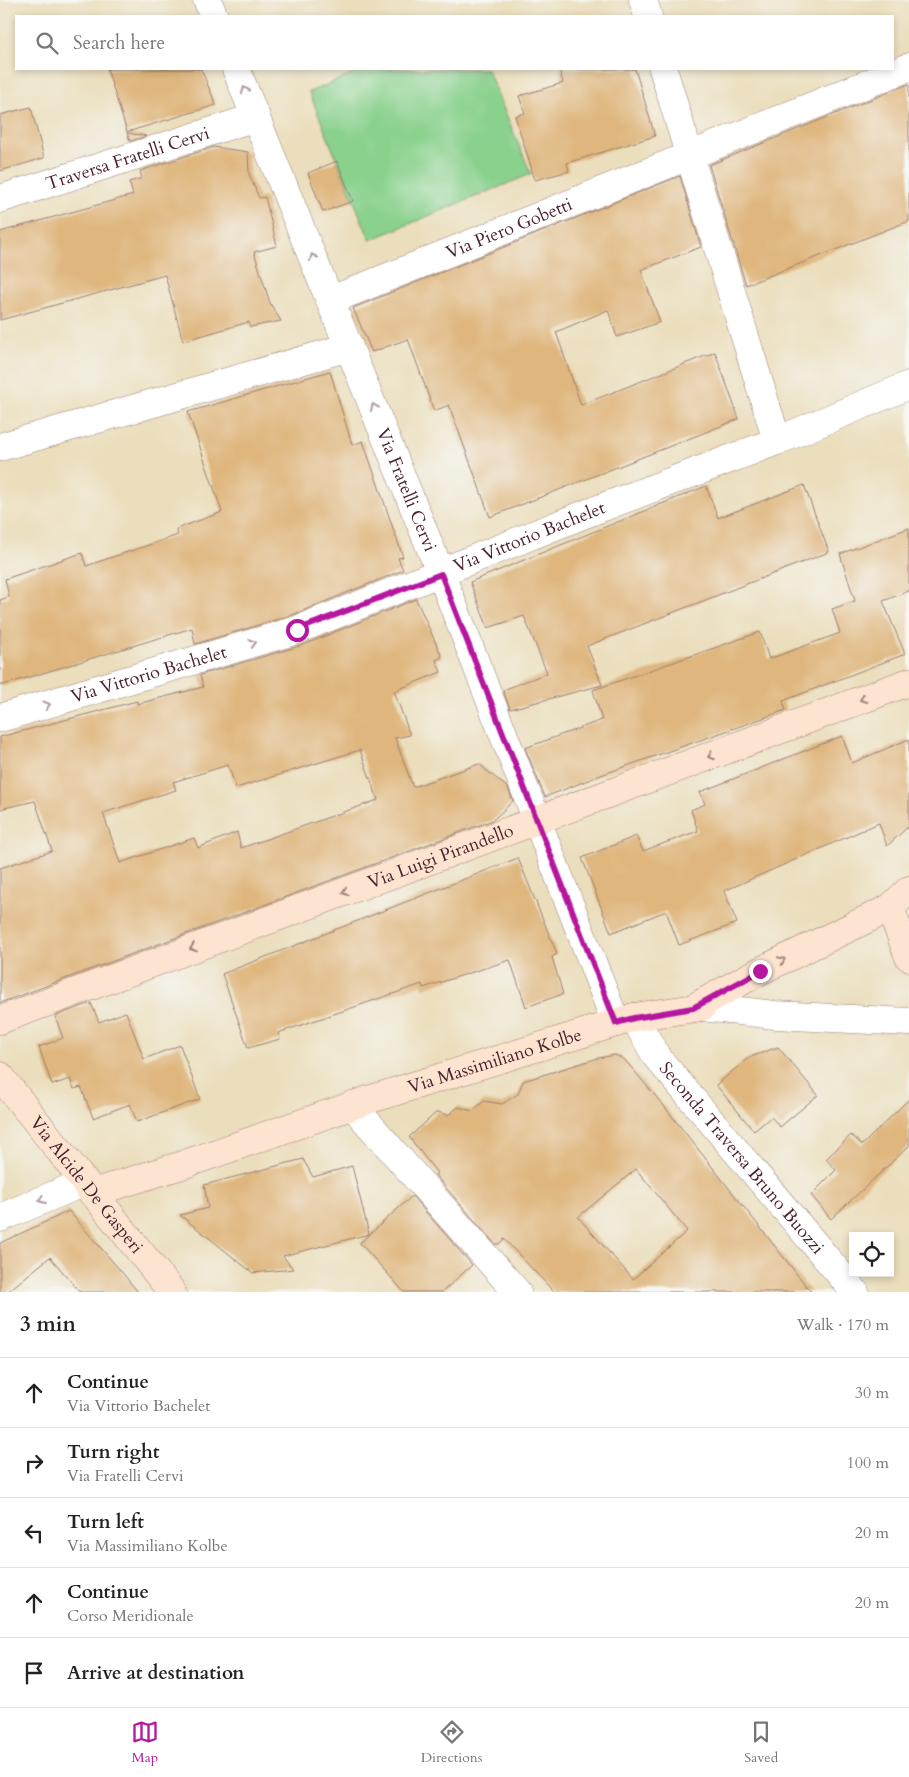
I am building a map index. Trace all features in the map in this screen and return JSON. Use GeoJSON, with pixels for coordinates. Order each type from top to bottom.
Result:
{"type":"FeatureCollection","features":[{"type":"Feature","properties":{"kind":"street"},"geometry":{"type":"LineString","coordinates":[[208,0],[214,15]]}},
{"type":"Feature","properties":{"kind":"street"},"geometry":{"type":"LineString","coordinates":[[643,0],[648,15]]}},
{"type":"Feature","properties":{"kind":"street","name":"Via Piero Gobetti"},"geometry":{"type":"LineString","coordinates":[[331,300],[909,68]]}},
{"type":"Feature","properties":{"kind":"street","name":"Via Fratelli Cervi"},"geometry":{"type":"LineString","coordinates":[[236,70],[441,574],[537,820],[625,1020]]}},
{"type":"Feature","properties":{"kind":"street"},"geometry":{"type":"LineString","coordinates":[[663,70],[777,441]]}},
{"type":"Feature","properties":{"kind":"street","name":"Traversa Fratelli Cervi"},"geometry":{"type":"LineString","coordinates":[[0,199],[256,118]]}},
{"type":"Feature","properties":{"kind":"street"},"geometry":{"type":"LineString","coordinates":[[0,447],[349,347]]}},
{"type":"Feature","properties":{"kind":"street","name":"Via Vittorio Bachelet"},"geometry":{"type":"LineString","coordinates":[[0,718],[297,630],[441,574],[585,514],[777,441],[909,385]]}},
{"type":"Feature","properties":{"kind":"street","name":"Via Luigi Pirandello"},"geometry":{"type":"LineString","coordinates":[[0,1020],[909,682]]}},
{"type":"Feature","properties":{"kind":"street"},"geometry":{"type":"LineString","coordinates":[[698,1007],[760,971],[899,899],[909,957]]}},
{"type":"Feature","properties":{"kind":"street","name":"Via Massimiliano Kolbe"},"geometry":{"type":"LineString","coordinates":[[89,1188],[182,1165],[352,1105],[625,1020],[698,1007],[775,1015],[909,1022]]}},
{"type":"Feature","properties":{"kind":"street","name":"Seconda Traversa Bruno Buozzi"},"geometry":{"type":"LineString","coordinates":[[625,1020],[855,1292]]}},
{"type":"Feature","properties":{"kind":"street","name":"Via Alcide De Gasperi"},"geometry":{"type":"LineString","coordinates":[[0,1076],[172,1292]]}},
{"type":"Feature","properties":{"kind":"street"},"geometry":{"type":"LineString","coordinates":[[352,1105],[518,1292]]}},
{"type":"Feature","properties":{"kind":"street"},"geometry":{"type":"LineString","coordinates":[[0,1218],[89,1188]]}},
{"type":"Feature","properties":{"kind":"green space"},"geometry":{"type":"Polygon","coordinates":[[[363,70],[487,70],[531,174],[370,240],[309,92],[363,70]]]}},
{"type":"Feature","properties":{"kind":"building"},"geometry":{"type":"Polygon","coordinates":[[[107,70],[201,70],[216,105],[127,132],[107,70]]]}},
{"type":"Feature","properties":{"kind":"building"},"geometry":{"type":"Polygon","coordinates":[[[559,70],[635,70],[655,136],[567,163],[569,171],[535,180],[515,116],[525,113],[519,96],[563,83],[559,70]]]}},
{"type":"Feature","properties":{"kind":"building"},"geometry":{"type":"Polygon","coordinates":[[[909,84],[909,221],[746,285],[709,165],[909,84]]]}},
{"type":"Feature","properties":{"kind":"building"},"geometry":{"type":"Polygon","coordinates":[[[31,107],[44,158],[0,171],[0,115],[31,107]]]}},
{"type":"Feature","properties":{"kind":"building"},"geometry":{"type":"Polygon","coordinates":[[[127,133],[146,136],[130,141],[127,133]]]}},
{"type":"Feature","properties":{"kind":"building"},"geometry":{"type":"Polygon","coordinates":[[[214,147],[248,152],[249,174],[259,198],[265,197],[277,246],[254,252],[270,303],[281,321],[250,327],[249,322],[183,341],[165,275],[0,320],[0,232],[133,195],[129,182],[142,178],[140,171],[214,147]]]}},
{"type":"Feature","properties":{"kind":"building"},"geometry":{"type":"Polygon","coordinates":[[[337,161],[353,201],[323,212],[308,173],[337,161]]]}},
{"type":"Feature","properties":{"kind":"building"},"geometry":{"type":"Polygon","coordinates":[[[680,176],[701,247],[641,270],[660,322],[617,337],[608,310],[556,332],[581,405],[715,352],[739,419],[490,517],[449,405],[434,411],[408,339],[372,352],[353,308],[680,176]]]}},
{"type":"Feature","properties":{"kind":"building"},"geometry":{"type":"Polygon","coordinates":[[[330,371],[352,445],[363,441],[403,557],[398,558],[403,570],[292,615],[195,644],[192,628],[0,686],[0,600],[9,597],[5,579],[82,553],[86,566],[178,535],[176,529],[222,512],[188,412],[330,371]]]}},
{"type":"Feature","properties":{"kind":"building"},"geometry":{"type":"Polygon","coordinates":[[[804,485],[829,552],[587,646],[602,685],[510,709],[503,690],[547,673],[524,616],[488,628],[470,582],[706,486],[718,518],[804,485]]]}},
{"type":"Feature","properties":{"kind":"building"},"geometry":{"type":"Polygon","coordinates":[[[909,528],[909,591],[883,601],[905,654],[783,701],[786,710],[601,775],[545,797],[525,748],[602,720],[593,690],[760,632],[769,659],[840,633],[832,609],[855,601],[840,554],[909,528]]]}},
{"type":"Feature","properties":{"kind":"building"},"geometry":{"type":"Polygon","coordinates":[[[416,599],[442,657],[436,660],[441,672],[394,691],[410,735],[395,738],[413,787],[479,764],[508,788],[513,801],[493,820],[0,1003],[0,868],[52,851],[35,801],[0,809],[0,737],[137,701],[137,704],[203,687],[200,675],[303,645],[416,599]],[[360,750],[236,788],[228,765],[173,782],[176,790],[103,813],[120,863],[194,838],[198,848],[237,832],[241,848],[378,800],[360,750]]]}},
{"type":"Feature","properties":{"kind":"building"},"geometry":{"type":"Polygon","coordinates":[[[842,736],[852,763],[909,739],[909,826],[887,846],[879,823],[724,891],[737,923],[679,945],[666,911],[611,933],[582,858],[636,836],[643,851],[698,831],[691,810],[705,804],[700,792],[842,736]]]}},
{"type":"Feature","properties":{"kind":"building"},"geometry":{"type":"Polygon","coordinates":[[[518,858],[557,954],[552,957],[563,994],[526,1007],[510,960],[423,988],[422,984],[278,1033],[280,1039],[248,1048],[222,974],[518,858]]]}},
{"type":"Feature","properties":{"kind":"building"},"geometry":{"type":"Polygon","coordinates":[[[91,1003],[99,1022],[126,1012],[144,1059],[180,1045],[200,1099],[137,1122],[130,1104],[93,1118],[81,1087],[74,1089],[70,1079],[52,1085],[39,1047],[63,1038],[55,1016],[91,1003]]]}},
{"type":"Feature","properties":{"kind":"building"},"geometry":{"type":"Polygon","coordinates":[[[778,1047],[818,1095],[780,1127],[771,1117],[754,1131],[716,1085],[748,1058],[778,1047]]]}},
{"type":"Feature","properties":{"kind":"building"},"geometry":{"type":"Polygon","coordinates":[[[615,1055],[624,1059],[664,1106],[811,1292],[554,1292],[504,1239],[499,1244],[495,1244],[435,1175],[437,1173],[409,1137],[437,1112],[448,1115],[458,1107],[472,1111],[484,1101],[502,1104],[518,1094],[523,1081],[598,1058],[615,1055]],[[636,1169],[578,1217],[633,1279],[687,1231],[636,1169]]]}},
{"type":"Feature","properties":{"kind":"building"},"geometry":{"type":"Polygon","coordinates":[[[909,1099],[909,1146],[831,1219],[811,1195],[836,1170],[826,1159],[851,1135],[862,1145],[909,1099]]]}},
{"type":"Feature","properties":{"kind":"building"},"geometry":{"type":"Polygon","coordinates":[[[303,1159],[313,1177],[352,1166],[369,1234],[283,1256],[293,1269],[253,1273],[180,1215],[208,1208],[204,1185],[303,1159]]]}},
{"type":"Feature","properties":{"kind":"building"},"geometry":{"type":"Polygon","coordinates":[[[412,1196],[472,1265],[442,1292],[404,1292],[360,1243],[412,1196]]]}},
{"type":"Feature","properties":{"kind":"building"},"geometry":{"type":"Polygon","coordinates":[[[69,1211],[138,1292],[80,1292],[50,1257],[7,1292],[0,1292],[0,1243],[69,1211]]]}},
{"type":"Feature","properties":{"kind":"route"},"geometry":{"type":"LineString","coordinates":[[297,630],[441,574],[616,1023],[693,1008],[760,971]]}}]}
